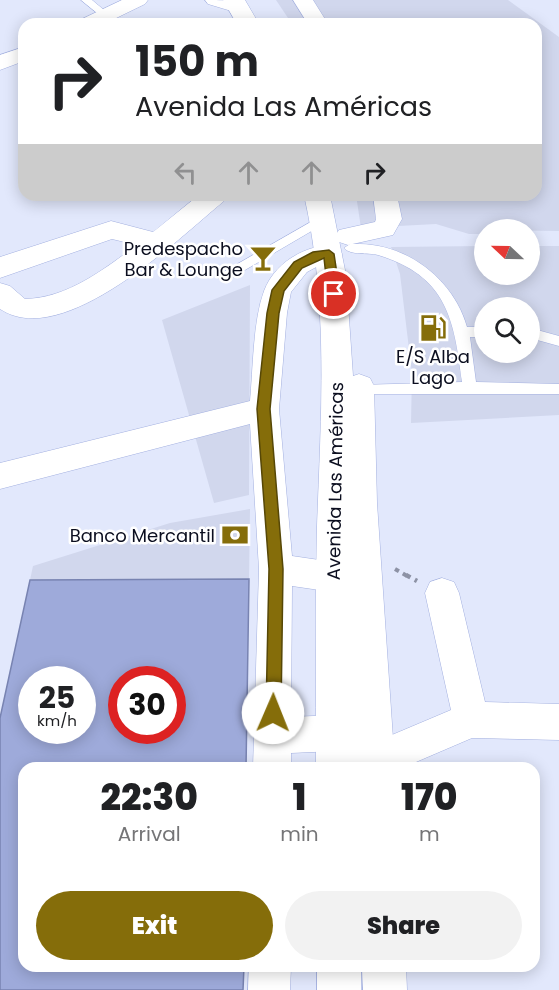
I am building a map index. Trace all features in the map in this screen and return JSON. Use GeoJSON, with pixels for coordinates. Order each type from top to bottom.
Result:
{"type":"FeatureCollection","features":[{"type":"Feature","properties":{"kind":"street"},"geometry":{"type":"LineString","coordinates":[[100,18],[138,0]]}},
{"type":"Feature","properties":{"kind":"street"},"geometry":{"type":"LineString","coordinates":[[215,0],[240,10]]}},
{"type":"Feature","properties":{"kind":"street"},"geometry":{"type":"LineString","coordinates":[[303,0],[314,18]]}},
{"type":"Feature","properties":{"kind":"street"},"geometry":{"type":"LineString","coordinates":[[0,63],[18,56]]}},
{"type":"Feature","properties":{"kind":"street"},"geometry":{"type":"LineString","coordinates":[[0,293],[11,305],[28,310],[49,308],[74,299],[107,279],[207,201]]}},
{"type":"Feature","properties":{"kind":"street"},"geometry":{"type":"LineString","coordinates":[[336,751],[273,752],[276,569],[264,409],[273,313],[278,290],[298,265],[317,255],[335,225],[384,229],[389,219],[386,201]]}},
{"type":"Feature","properties":{"kind":"street","name":"Avenida Las Américas"},"geometry":{"type":"LineString","coordinates":[[335,225],[359,390],[360,503],[374,762]]}},
{"type":"Feature","properties":{"kind":"street","name":"Avenida Las Américas"},"geometry":{"type":"LineString","coordinates":[[335,225],[337,407],[333,577],[336,751]]}},
{"type":"Feature","properties":{"kind":"street"},"geometry":{"type":"LineString","coordinates":[[0,269],[19,260],[111,230],[156,242]]}},
{"type":"Feature","properties":{"kind":"street"},"geometry":{"type":"LineString","coordinates":[[0,476],[264,409]]}},
{"type":"Feature","properties":{"kind":"street"},"geometry":{"type":"LineString","coordinates":[[276,569],[333,577]]}},
{"type":"Feature","properties":{"kind":"street"},"geometry":{"type":"LineString","coordinates":[[442,593],[471,720]]}},
{"type":"Feature","properties":{"kind":"street"},"geometry":{"type":"LineString","coordinates":[[378,762],[471,720],[559,722]]}},
{"type":"Feature","properties":{"kind":"street"},"geometry":{"type":"LineString","coordinates":[[269,990],[270,972]]}},
{"type":"Feature","properties":{"kind":"street"},"geometry":{"type":"LineString","coordinates":[[339,972],[339,990]]}},
{"type":"Feature","properties":{"kind":"street"},"geometry":{"type":"LineString","coordinates":[[384,972],[385,990]]}},
{"type":"Feature","properties":{"kind":"lane"},"geometry":{"type":"LineString","coordinates":[[86,0],[95,18]]}},
{"type":"Feature","properties":{"kind":"lane"},"geometry":{"type":"LineString","coordinates":[[224,277],[335,225],[376,249],[421,269],[438,284],[453,305],[461,332],[470,387]]}},
{"type":"Feature","properties":{"kind":"lane"},"geometry":{"type":"LineString","coordinates":[[461,332],[474,332]]}},
{"type":"Feature","properties":{"kind":"lane"},"geometry":{"type":"LineString","coordinates":[[540,336],[559,341]]}},
{"type":"Feature","properties":{"kind":"lane"},"geometry":{"type":"LineString","coordinates":[[359,390],[470,387],[559,389]]}},
{"type":"Feature","properties":{"kind":"path"},"geometry":{"type":"LineString","coordinates":[[364,554],[442,593]]}},
{"type":"Feature","properties":{"kind":"shaded area"},"geometry":{"type":"Polygon","coordinates":[[[276,0],[508,0],[533,18],[288,18],[276,0]]]}},
{"type":"Feature","properties":{"kind":"shaded area"},"geometry":{"type":"Polygon","coordinates":[[[542,25],[559,37],[559,231],[540,231],[540,219],[474,219],[474,234],[436,224],[361,228],[357,201],[542,201],[542,25]]]}},
{"type":"Feature","properties":{"kind":"shaded area"},"geometry":{"type":"Polygon","coordinates":[[[474,246],[474,285],[540,285],[540,246],[559,246],[559,415],[411,423],[412,374],[400,274],[391,247],[474,246]]]}},
{"type":"Feature","properties":{"kind":"shaded area"},"geometry":{"type":"Polygon","coordinates":[[[250,285],[249,495],[214,503],[162,320],[250,285]]]}},
{"type":"Feature","properties":{"kind":"shaded area"},"geometry":{"type":"Polygon","coordinates":[[[250,509],[249,579],[30,580],[33,566],[170,523],[250,509]]]}},
{"type":"Feature","properties":{"kind":"building"},"geometry":{"type":"Polygon","coordinates":[[[249,579],[246,762],[18,762],[18,972],[244,972],[243,990],[0,990],[0,718],[30,580],[249,579]]]}},
{"type":"Feature","properties":{"kind":"place","name":"Predespacho Bar & Lounge"},"geometry":{"type":"Point","coordinates":[263,258]}},
{"type":"Feature","properties":{"kind":"place","name":"E/S Alba Lago"},"geometry":{"type":"Point","coordinates":[433,328]}},
{"type":"Feature","properties":{"kind":"place","name":"Banco Mercantil"},"geometry":{"type":"Point","coordinates":[235,535]}},
{"type":"Feature","properties":{"kind":"route"},"geometry":{"type":"LineString","coordinates":[[273,713],[276,569],[264,409],[273,313],[278,290],[285,279],[298,265],[317,255],[329,254],[334,294]]}}]}
